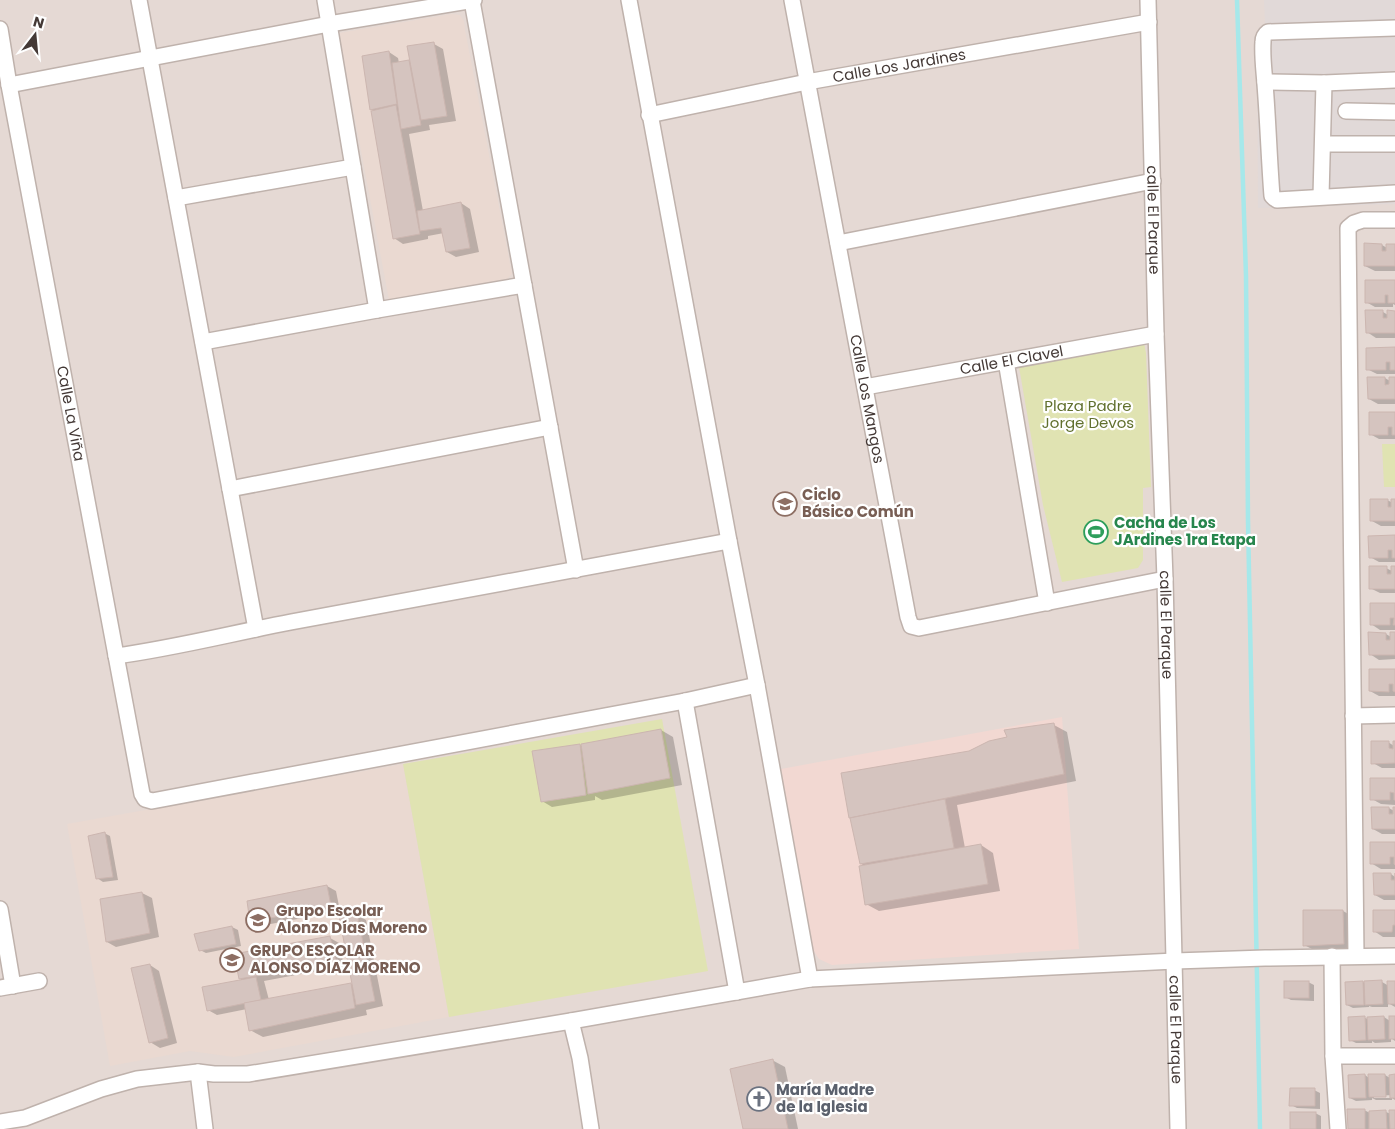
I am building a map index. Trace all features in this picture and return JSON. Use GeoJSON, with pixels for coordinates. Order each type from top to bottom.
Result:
{"type":"FeatureCollection","features":[{"type":"Feature","properties":{"kind":"street"},"geometry":{"type":"LineString","coordinates":[[139,0],[256,629]]}},
{"type":"Feature","properties":{"kind":"street"},"geometry":{"type":"LineString","coordinates":[[325,0],[376,310]]}},
{"type":"Feature","properties":{"kind":"street"},"geometry":{"type":"LineString","coordinates":[[9,85],[329,24],[473,0],[576,570]]}},
{"type":"Feature","properties":{"kind":"street"},"geometry":{"type":"LineString","coordinates":[[629,0],[810,979]]}},
{"type":"Feature","properties":{"kind":"street"},"geometry":{"type":"LineString","coordinates":[[792,0],[808,88]]}},
{"type":"Feature","properties":{"kind":"street","name":"calle El Parque"},"geometry":{"type":"LineString","coordinates":[[1148,0],[1156,334],[1165,579],[1178,1129]]}},
{"type":"Feature","properties":{"kind":"street","name":"Calle Los Jardines"},"geometry":{"type":"LineString","coordinates":[[649,115],[808,88],[1149,22]]}},
{"type":"Feature","properties":{"kind":"street"},"geometry":{"type":"LineString","coordinates":[[1395,28],[1268,32],[1264,35],[1263,40],[1263,69],[1272,196],[1277,200],[1395,193]]}},
{"type":"Feature","properties":{"kind":"street","name":"Calle La Viña"},"geometry":{"type":"LineString","coordinates":[[0,29],[116,656],[142,794],[145,799],[161,799],[685,701]]}},
{"type":"Feature","properties":{"kind":"street"},"geometry":{"type":"LineString","coordinates":[[1265,82],[1324,83],[1395,80]]}},
{"type":"Feature","properties":{"kind":"street"},"geometry":{"type":"LineString","coordinates":[[1321,196],[1324,83]]}},
{"type":"Feature","properties":{"kind":"street","name":"Calle Los Mangos"},"geometry":{"type":"LineString","coordinates":[[808,88],[911,626],[919,628],[1165,579]]}},
{"type":"Feature","properties":{"kind":"street"},"geometry":{"type":"LineString","coordinates":[[1346,111],[1395,112]]}},
{"type":"Feature","properties":{"kind":"street"},"geometry":{"type":"LineString","coordinates":[[1323,144],[1395,144]]}},
{"type":"Feature","properties":{"kind":"street"},"geometry":{"type":"LineString","coordinates":[[176,198],[352,167]]}},
{"type":"Feature","properties":{"kind":"street"},"geometry":{"type":"LineString","coordinates":[[838,243],[1153,181]]}},
{"type":"Feature","properties":{"kind":"street"},"geometry":{"type":"LineString","coordinates":[[1356,956],[1348,228],[1354,223],[1363,220],[1395,220]]}},
{"type":"Feature","properties":{"kind":"street"},"geometry":{"type":"LineString","coordinates":[[203,342],[376,310],[524,286]]}},
{"type":"Feature","properties":{"kind":"street","name":"Calle El Clavel"},"geometry":{"type":"LineString","coordinates":[[865,387],[1156,334]]}},
{"type":"Feature","properties":{"kind":"street"},"geometry":{"type":"LineString","coordinates":[[1006,360],[1047,603]]}},
{"type":"Feature","properties":{"kind":"street"},"geometry":{"type":"LineString","coordinates":[[230,489],[550,428]]}},
{"type":"Feature","properties":{"kind":"street"},"geometry":{"type":"LineString","coordinates":[[116,656],[729,541]]}},
{"type":"Feature","properties":{"kind":"street"},"geometry":{"type":"LineString","coordinates":[[737,992],[685,701],[757,685]]}},
{"type":"Feature","properties":{"kind":"street"},"geometry":{"type":"LineString","coordinates":[[1353,716],[1395,715]]}},
{"type":"Feature","properties":{"kind":"street"},"geometry":{"type":"LineString","coordinates":[[0,909],[7,987],[39,981]]}},
{"type":"Feature","properties":{"kind":"street"},"geometry":{"type":"LineString","coordinates":[[1332,956],[1333,1056],[1338,1129]]}},
{"type":"Feature","properties":{"kind":"street"},"geometry":{"type":"LineString","coordinates":[[0,1122],[25,1118],[102,1089],[137,1079],[198,1072],[248,1074],[571,1021],[810,979],[1175,961],[1395,956]]}},
{"type":"Feature","properties":{"kind":"street"},"geometry":{"type":"LineString","coordinates":[[571,1021],[580,1058],[591,1129]]}},
{"type":"Feature","properties":{"kind":"street"},"geometry":{"type":"LineString","coordinates":[[1333,1056],[1395,1056]]}},
{"type":"Feature","properties":{"kind":"street"},"geometry":{"type":"LineString","coordinates":[[198,1072],[206,1129]]}},
{"type":"Feature","properties":{"kind":"shaded area"},"geometry":{"type":"Polygon","coordinates":[[[0,0],[1395,0],[1395,1129],[0,1129],[0,0]]]}},
{"type":"Feature","properties":{"kind":"shaded area"},"geometry":{"type":"Polygon","coordinates":[[[1264,0],[1395,0],[1395,204],[1258,208],[1257,36],[1265,24],[1264,0]]]}},
{"type":"Feature","properties":{"kind":"shaded area"},"geometry":{"type":"Polygon","coordinates":[[[452,14],[460,15],[464,21],[512,274],[505,281],[389,300],[339,33],[452,14]]]}},
{"type":"Feature","properties":{"kind":"shaded area"},"geometry":{"type":"Polygon","coordinates":[[[1062,717],[1079,949],[832,965],[819,959],[810,945],[781,769],[1062,717]]]}},
{"type":"Feature","properties":{"kind":"shaded area","name":"Grupo Escolar Alonzo Días Moreno"},"geometry":{"type":"Polygon","coordinates":[[[403,764],[449,1017],[234,1057],[190,1051],[110,1066],[67,824],[403,764]]]}},
{"type":"Feature","properties":{"kind":"green space","name":"Plaza Padre Jorge Devos"},"geometry":{"type":"Polygon","coordinates":[[[1144,343],[1146,353],[1151,487],[1143,488],[1143,560],[1138,568],[1062,582],[1043,505],[1019,367],[1144,343]]]}},
{"type":"Feature","properties":{"kind":"green space"},"geometry":{"type":"Polygon","coordinates":[[[1382,444],[1395,444],[1395,487],[1384,487],[1382,444]]]}},
{"type":"Feature","properties":{"kind":"green space"},"geometry":{"type":"Polygon","coordinates":[[[662,719],[708,971],[449,1017],[403,764],[662,719]]]}},
{"type":"Feature","properties":{"kind":"building"},"geometry":{"type":"Polygon","coordinates":[[[434,42],[447,116],[421,120],[407,46],[434,42]]]}},
{"type":"Feature","properties":{"kind":"building"},"geometry":{"type":"Polygon","coordinates":[[[389,51],[397,104],[370,110],[362,56],[389,51]]]}},
{"type":"Feature","properties":{"kind":"building"},"geometry":{"type":"Polygon","coordinates":[[[409,60],[421,125],[401,129],[392,63],[409,60]]]}},
{"type":"Feature","properties":{"kind":"building"},"geometry":{"type":"Polygon","coordinates":[[[396,105],[420,234],[393,239],[371,111],[396,105]]]}},
{"type":"Feature","properties":{"kind":"building"},"geometry":{"type":"Polygon","coordinates":[[[461,202],[470,248],[446,252],[441,228],[420,231],[417,211],[461,202]]]}},
{"type":"Feature","properties":{"kind":"building"},"geometry":{"type":"Polygon","coordinates":[[[1364,243],[1382,244],[1382,251],[1386,251],[1386,244],[1395,244],[1395,266],[1364,266],[1364,243]]]}},
{"type":"Feature","properties":{"kind":"building"},"geometry":{"type":"Polygon","coordinates":[[[1365,280],[1395,280],[1395,303],[1388,303],[1388,295],[1385,295],[1385,303],[1365,303],[1365,280]]]}},
{"type":"Feature","properties":{"kind":"building"},"geometry":{"type":"Polygon","coordinates":[[[1365,310],[1383,310],[1383,318],[1387,318],[1387,310],[1395,311],[1395,333],[1366,333],[1365,310]]]}},
{"type":"Feature","properties":{"kind":"building"},"geometry":{"type":"Polygon","coordinates":[[[1395,347],[1395,370],[1390,370],[1390,362],[1386,362],[1386,370],[1366,370],[1366,348],[1395,347]]]}},
{"type":"Feature","properties":{"kind":"building"},"geometry":{"type":"Polygon","coordinates":[[[1367,377],[1385,377],[1385,385],[1389,384],[1389,377],[1395,377],[1395,399],[1368,399],[1367,377]]]}},
{"type":"Feature","properties":{"kind":"building"},"geometry":{"type":"Polygon","coordinates":[[[1369,412],[1395,412],[1395,435],[1392,435],[1392,427],[1388,427],[1388,435],[1369,435],[1369,412]]]}},
{"type":"Feature","properties":{"kind":"building"},"geometry":{"type":"Polygon","coordinates":[[[1370,499],[1388,499],[1388,507],[1391,507],[1391,499],[1395,499],[1395,521],[1370,521],[1370,499]]]}},
{"type":"Feature","properties":{"kind":"building"},"geometry":{"type":"Polygon","coordinates":[[[1395,535],[1395,558],[1392,558],[1392,550],[1388,550],[1388,558],[1369,558],[1368,536],[1395,535]]]}},
{"type":"Feature","properties":{"kind":"building"},"geometry":{"type":"Polygon","coordinates":[[[1369,566],[1387,566],[1387,574],[1391,574],[1391,566],[1395,566],[1395,589],[1369,589],[1369,566]]]}},
{"type":"Feature","properties":{"kind":"building"},"geometry":{"type":"Polygon","coordinates":[[[1370,603],[1395,603],[1395,625],[1393,625],[1394,618],[1390,618],[1390,625],[1370,625],[1370,603]]]}},
{"type":"Feature","properties":{"kind":"building"},"geometry":{"type":"Polygon","coordinates":[[[1368,632],[1386,633],[1386,640],[1390,640],[1390,632],[1395,632],[1395,655],[1369,655],[1368,632]]]}},
{"type":"Feature","properties":{"kind":"building"},"geometry":{"type":"Polygon","coordinates":[[[1369,669],[1395,669],[1395,692],[1393,691],[1393,684],[1389,684],[1389,692],[1369,691],[1369,669]]]}},
{"type":"Feature","properties":{"kind":"building"},"geometry":{"type":"Polygon","coordinates":[[[1054,723],[1064,774],[849,818],[841,773],[969,751],[989,741],[1007,737],[1004,730],[1054,723]]]}},
{"type":"Feature","properties":{"kind":"building"},"geometry":{"type":"Polygon","coordinates":[[[661,729],[670,778],[588,794],[581,744],[661,729]]]}},
{"type":"Feature","properties":{"kind":"building"},"geometry":{"type":"Polygon","coordinates":[[[1371,741],[1389,741],[1389,748],[1393,749],[1393,741],[1395,741],[1395,763],[1371,764],[1371,741]]]}},
{"type":"Feature","properties":{"kind":"building"},"geometry":{"type":"Polygon","coordinates":[[[580,744],[586,795],[541,802],[532,751],[580,744]]]}},
{"type":"Feature","properties":{"kind":"building"},"geometry":{"type":"Polygon","coordinates":[[[1370,778],[1395,778],[1395,800],[1394,793],[1390,792],[1390,800],[1370,800],[1370,778]]]}},
{"type":"Feature","properties":{"kind":"building"},"geometry":{"type":"Polygon","coordinates":[[[945,799],[954,848],[860,864],[850,818],[945,799]]]}},
{"type":"Feature","properties":{"kind":"building"},"geometry":{"type":"Polygon","coordinates":[[[1371,807],[1389,807],[1389,814],[1393,814],[1393,807],[1395,807],[1395,829],[1372,829],[1371,807]]]}},
{"type":"Feature","properties":{"kind":"building"},"geometry":{"type":"Polygon","coordinates":[[[105,832],[113,877],[96,879],[88,836],[105,832]]]}},
{"type":"Feature","properties":{"kind":"building"},"geometry":{"type":"Polygon","coordinates":[[[1370,842],[1395,842],[1395,865],[1394,857],[1390,857],[1390,864],[1370,864],[1370,842]]]}},
{"type":"Feature","properties":{"kind":"building"},"geometry":{"type":"Polygon","coordinates":[[[981,844],[988,884],[865,905],[859,866],[981,844]]]}},
{"type":"Feature","properties":{"kind":"building"},"geometry":{"type":"Polygon","coordinates":[[[1373,873],[1391,873],[1391,880],[1395,880],[1395,895],[1374,895],[1373,873]]]}},
{"type":"Feature","properties":{"kind":"building"},"geometry":{"type":"Polygon","coordinates":[[[327,885],[331,906],[250,922],[247,901],[327,885]]]}},
{"type":"Feature","properties":{"kind":"building"},"geometry":{"type":"Polygon","coordinates":[[[142,892],[150,933],[106,942],[100,899],[142,892]]]}},
{"type":"Feature","properties":{"kind":"building"},"geometry":{"type":"Polygon","coordinates":[[[1303,910],[1343,910],[1344,944],[1303,946],[1303,910]]]}},
{"type":"Feature","properties":{"kind":"building"},"geometry":{"type":"Polygon","coordinates":[[[1373,910],[1395,910],[1395,925],[1393,925],[1392,932],[1373,932],[1373,910]]]}},
{"type":"Feature","properties":{"kind":"building"},"geometry":{"type":"Polygon","coordinates":[[[357,913],[375,1001],[356,1005],[339,916],[357,913]]]}},
{"type":"Feature","properties":{"kind":"building"},"geometry":{"type":"Polygon","coordinates":[[[232,926],[236,944],[199,951],[194,934],[232,926]]]}},
{"type":"Feature","properties":{"kind":"building"},"geometry":{"type":"Polygon","coordinates":[[[330,936],[336,962],[239,979],[234,954],[330,936]]]}},
{"type":"Feature","properties":{"kind":"building"},"geometry":{"type":"Polygon","coordinates":[[[150,964],[168,1038],[149,1043],[131,968],[150,964]]]}},
{"type":"Feature","properties":{"kind":"building"},"geometry":{"type":"Polygon","coordinates":[[[256,977],[261,1000],[207,1011],[202,987],[256,977]]]}},
{"type":"Feature","properties":{"kind":"building"},"geometry":{"type":"Polygon","coordinates":[[[1382,980],[1383,1004],[1365,1005],[1364,981],[1382,980]]]}},
{"type":"Feature","properties":{"kind":"building"},"geometry":{"type":"Polygon","coordinates":[[[1284,981],[1309,981],[1309,998],[1284,998],[1284,981]]]}},
{"type":"Feature","properties":{"kind":"building"},"geometry":{"type":"Polygon","coordinates":[[[1363,981],[1364,1005],[1346,1005],[1345,982],[1363,981]]]}},
{"type":"Feature","properties":{"kind":"building"},"geometry":{"type":"Polygon","coordinates":[[[1387,981],[1395,981],[1395,1004],[1388,1004],[1387,981]]]}},
{"type":"Feature","properties":{"kind":"building"},"geometry":{"type":"Polygon","coordinates":[[[351,983],[355,1008],[249,1031],[244,1003],[351,983]]]}},
{"type":"Feature","properties":{"kind":"building"},"geometry":{"type":"Polygon","coordinates":[[[1365,1016],[1366,1040],[1349,1041],[1348,1017],[1365,1016]]]}},
{"type":"Feature","properties":{"kind":"building"},"geometry":{"type":"Polygon","coordinates":[[[1384,1016],[1385,1039],[1368,1040],[1367,1017],[1384,1016]]]}},
{"type":"Feature","properties":{"kind":"building"},"geometry":{"type":"Polygon","coordinates":[[[1389,1016],[1395,1016],[1395,1039],[1389,1039],[1389,1016]]]}},
{"type":"Feature","properties":{"kind":"building","name":"María Madre de la Iglesia"},"geometry":{"type":"Polygon","coordinates":[[[773,1059],[788,1129],[743,1129],[730,1069],[773,1059]]]}},
{"type":"Feature","properties":{"kind":"building"},"geometry":{"type":"Polygon","coordinates":[[[1365,1074],[1366,1098],[1349,1098],[1348,1075],[1365,1074]]]}},
{"type":"Feature","properties":{"kind":"building"},"geometry":{"type":"Polygon","coordinates":[[[1368,1074],[1385,1074],[1386,1097],[1369,1097],[1368,1074]]]}},
{"type":"Feature","properties":{"kind":"building"},"geometry":{"type":"Polygon","coordinates":[[[1395,1074],[1395,1098],[1390,1098],[1389,1075],[1395,1074]]]}},
{"type":"Feature","properties":{"kind":"building"},"geometry":{"type":"Polygon","coordinates":[[[1290,1088],[1315,1088],[1315,1106],[1289,1106],[1290,1088]]]}},
{"type":"Feature","properties":{"kind":"building"},"geometry":{"type":"Polygon","coordinates":[[[1347,1109],[1365,1109],[1365,1129],[1348,1129],[1347,1109]]]}},
{"type":"Feature","properties":{"kind":"building"},"geometry":{"type":"Polygon","coordinates":[[[1386,1110],[1387,1129],[1369,1129],[1369,1111],[1386,1110]]]}},
{"type":"Feature","properties":{"kind":"building"},"geometry":{"type":"Polygon","coordinates":[[[1389,1110],[1395,1110],[1395,1129],[1390,1129],[1389,1110]]]}},
{"type":"Feature","properties":{"kind":"building"},"geometry":{"type":"Polygon","coordinates":[[[1290,1112],[1316,1112],[1316,1129],[1290,1129],[1290,1112]]]}},
{"type":"Feature","properties":{"kind":"waterway"},"geometry":{"type":"LineString","coordinates":[[1237,0],[1246,276],[1248,521],[1260,1129]]}},
{"type":"Feature","properties":{"kind":"place","name":"Ciclo Básico Común"},"geometry":{"type":"Point","coordinates":[785,504]}},
{"type":"Feature","properties":{"kind":"place","name":"Cacha de Los JArdines 1ra Etapa"},"geometry":{"type":"Point","coordinates":[1096,532]}},
{"type":"Feature","properties":{"kind":"place","name":"Grupo Escolar Alonzo Días Moreno"},"geometry":{"type":"Point","coordinates":[258,920]}},
{"type":"Feature","properties":{"kind":"place","name":"GRUPO ESCOLAR ALONSO DÍAZ MORENO"},"geometry":{"type":"Point","coordinates":[232,960]}},
{"type":"Feature","properties":{"kind":"place","name":"María Madre de la Iglesia"},"geometry":{"type":"Point","coordinates":[759,1099]}}]}
